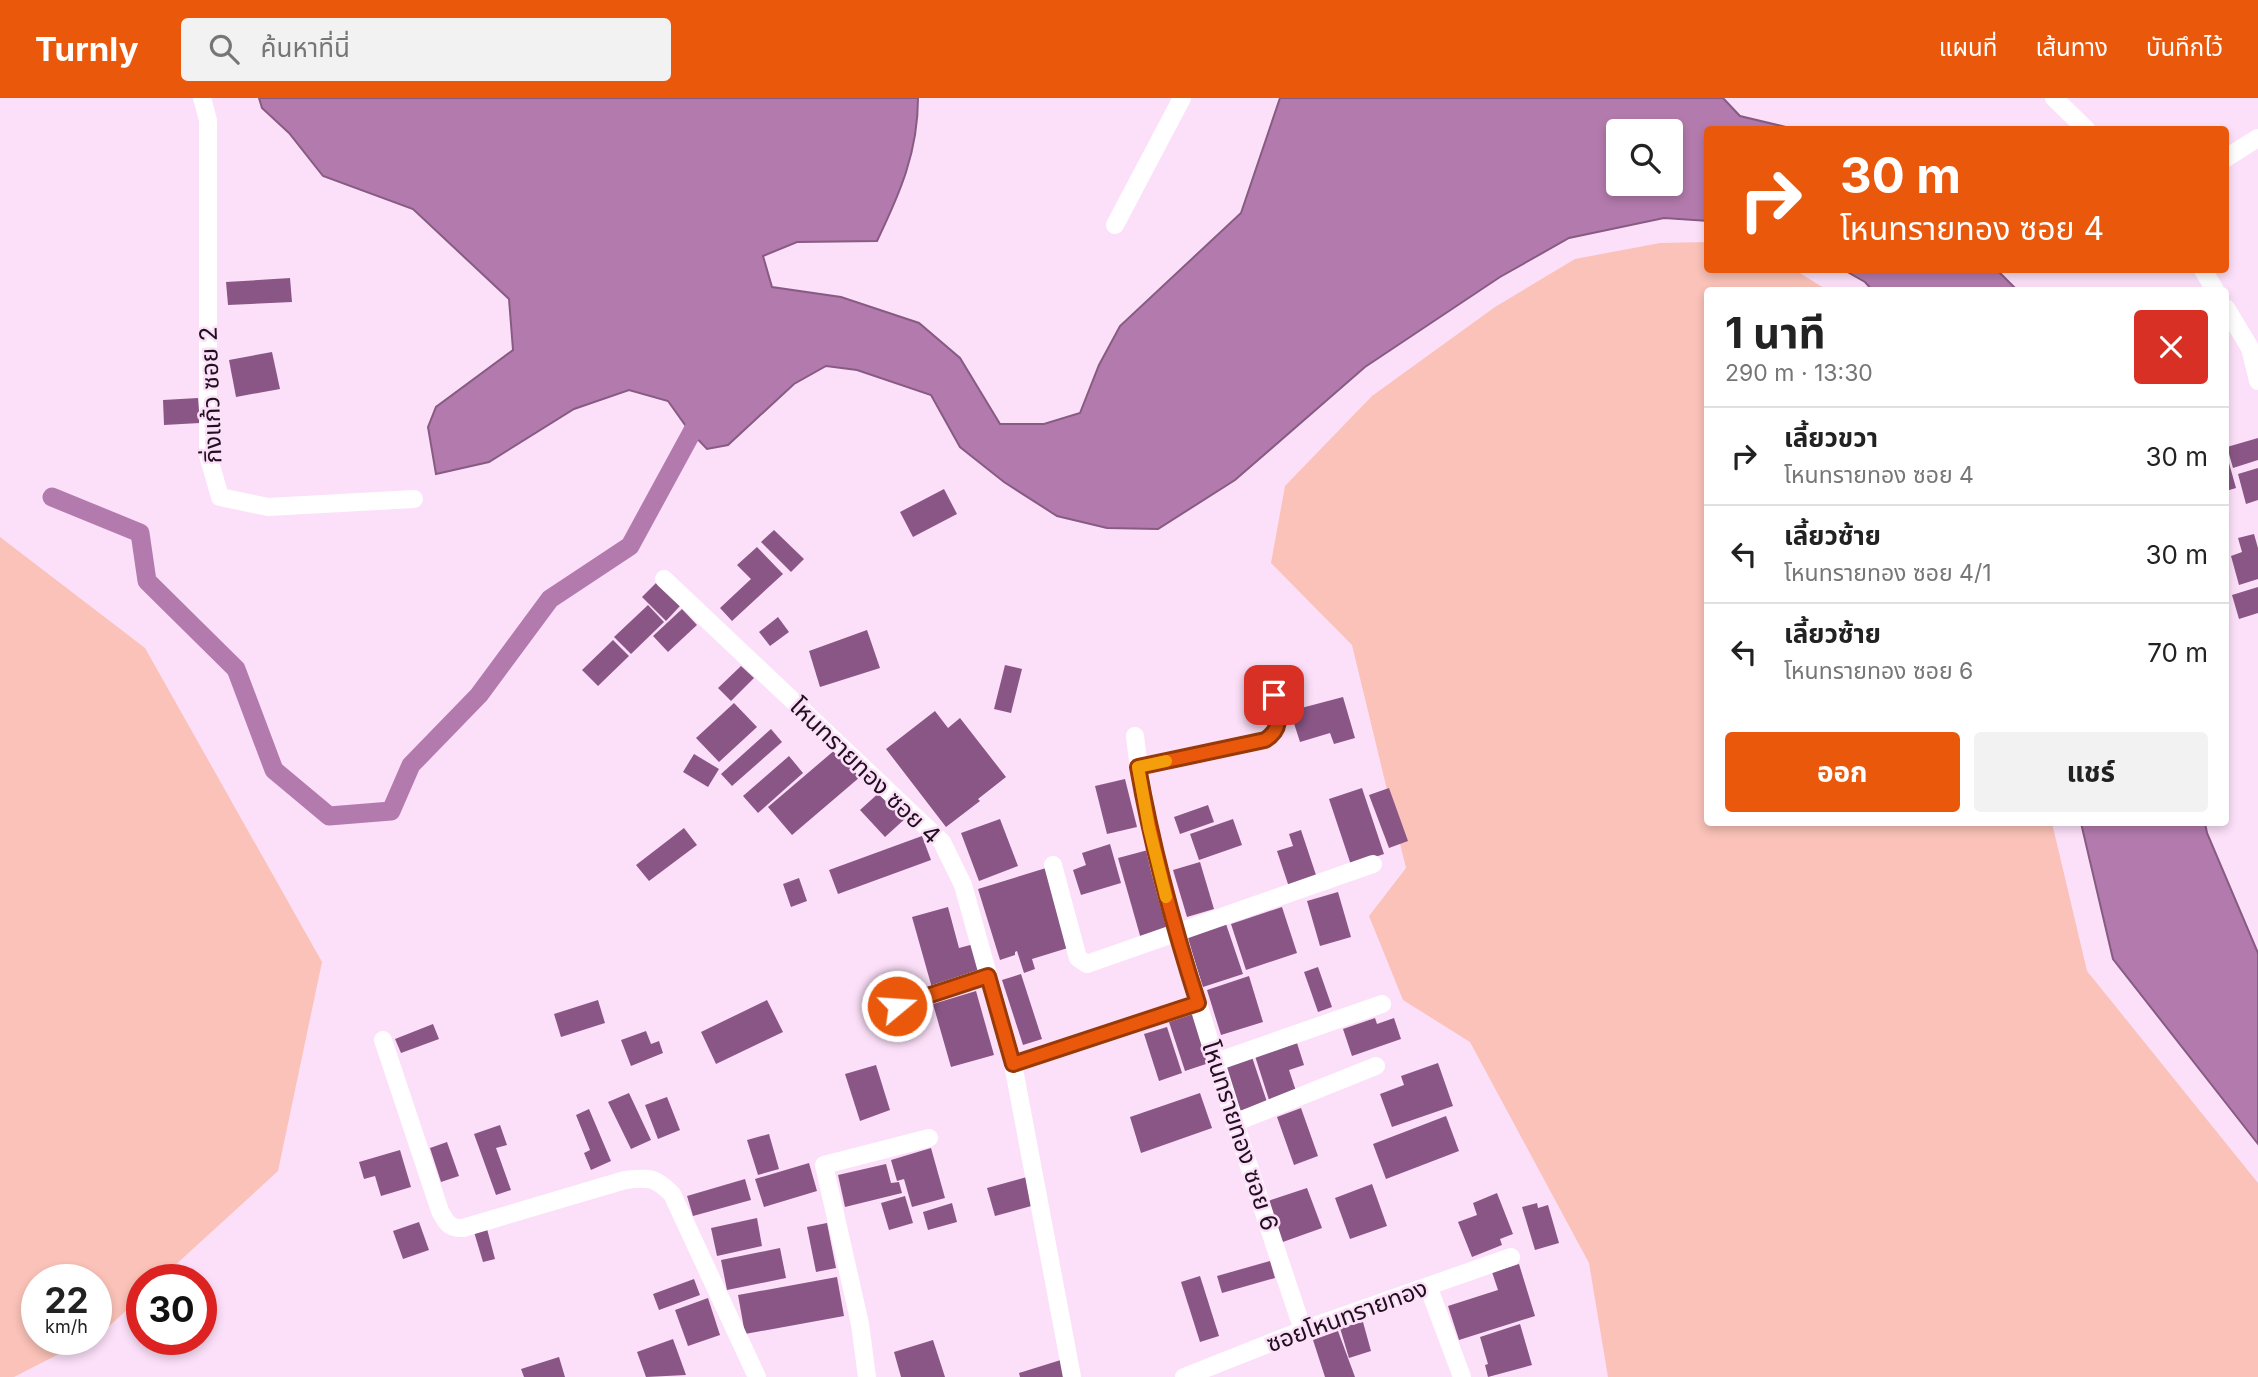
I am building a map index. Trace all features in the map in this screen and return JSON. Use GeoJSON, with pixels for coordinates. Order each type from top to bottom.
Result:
{"type":"FeatureCollection","features":[{"type":"Feature","properties":{"kind":"street","name":"กิ่งแก้ว ซอย 2"},"geometry":{"type":"LineString","coordinates":[[202,98],[208,120],[208,455],[220,497],[268,507],[414,499]]}},
{"type":"Feature","properties":{"kind":"street"},"geometry":{"type":"LineString","coordinates":[[1115,225],[1182,98]]}},
{"type":"Feature","properties":{"kind":"street"},"geometry":{"type":"LineString","coordinates":[[2054,98],[2083,126]]}},
{"type":"Feature","properties":{"kind":"street"},"geometry":{"type":"LineString","coordinates":[[2229,156],[2258,138]]}},
{"type":"Feature","properties":{"kind":"street"},"geometry":{"type":"LineString","coordinates":[[2229,313],[2250,348],[2258,381]]}},
{"type":"Feature","properties":{"kind":"street","name":"โหนทรายทอง ซอย 4"},"geometry":{"type":"LineString","coordinates":[[664,579],[942,842],[962,885],[1013,1064],[1072,1377]]}},
{"type":"Feature","properties":{"kind":"street"},"geometry":{"type":"LineString","coordinates":[[1138,767],[1265,740],[1277,731],[1280,723],[1274,695]]}},
{"type":"Feature","properties":{"kind":"street","name":"โหนทรายทอง ซอย 6"},"geometry":{"type":"LineString","coordinates":[[1135,736],[1149,828],[1176,934],[1234,1123],[1303,1330]]}},
{"type":"Feature","properties":{"kind":"street"},"geometry":{"type":"LineString","coordinates":[[1053,865],[1078,958],[1082,962],[1093,962],[1373,864]]}},
{"type":"Feature","properties":{"kind":"street"},"geometry":{"type":"LineString","coordinates":[[897,1006],[988,976]]}},
{"type":"Feature","properties":{"kind":"street"},"geometry":{"type":"LineString","coordinates":[[1013,1064],[1198,1003]]}},
{"type":"Feature","properties":{"kind":"street"},"geometry":{"type":"LineString","coordinates":[[1216,1062],[1382,1004]]}},
{"type":"Feature","properties":{"kind":"street"},"geometry":{"type":"LineString","coordinates":[[383,1040],[440,1211],[448,1225],[463,1228],[625,1180],[658,1180],[672,1194],[757,1377]]}},
{"type":"Feature","properties":{"kind":"street"},"geometry":{"type":"LineString","coordinates":[[1234,1123],[1376,1066]]}},
{"type":"Feature","properties":{"kind":"street"},"geometry":{"type":"LineString","coordinates":[[867,1377],[860,1324],[824,1165],[929,1138]]}},
{"type":"Feature","properties":{"kind":"street","name":"ซอยโหนทรายทอง"},"geometry":{"type":"LineString","coordinates":[[1184,1377],[1303,1330],[1511,1257]]}},
{"type":"Feature","properties":{"kind":"street"},"geometry":{"type":"LineString","coordinates":[[1428,1286],[1462,1377]]}},
{"type":"Feature","properties":{"kind":"shaded area"},"geometry":{"type":"Polygon","coordinates":[[[259,98],[918,98],[915,136],[906,172],[877,241],[797,242],[763,256],[772,287],[841,297],[919,323],[960,358],[1000,424],[1044,424],[1080,413],[1099,365],[1120,326],[1241,213],[1280,98],[1723,98],[1740,116],[1782,126],[1704,126],[1704,221],[1664,218],[1569,238],[1500,277],[1365,367],[1235,480],[1158,529],[1107,528],[1057,516],[1004,482],[960,447],[931,395],[857,370],[826,366],[794,384],[728,445],[707,449],[688,429],[668,401],[629,390],[574,409],[489,462],[436,474],[428,427],[436,407],[513,350],[509,299],[413,209],[323,176],[289,133],[262,108],[259,98]]]}},
{"type":"Feature","properties":{"kind":"shaded area"},"geometry":{"type":"Polygon","coordinates":[[[1704,242],[1704,273],[1800,273],[1822,287],[1704,287],[1704,826],[2053,826],[2087,971],[2258,1183],[2258,1377],[1608,1377],[1589,1263],[1470,1042],[1403,1000],[1369,916],[1406,868],[1352,645],[1271,563],[1285,486],[1372,396],[1495,307],[1575,259],[1660,243],[1704,242]]]}},
{"type":"Feature","properties":{"kind":"shaded area"},"geometry":{"type":"Polygon","coordinates":[[[1849,273],[2000,273],[2014,287],[1869,287],[1849,273]]]}},
{"type":"Feature","properties":{"kind":"shaded area"},"geometry":{"type":"Polygon","coordinates":[[[0,537],[145,648],[322,962],[278,1171],[176,1264],[126,1264],[126,1311],[112,1324],[112,1264],[21,1264],[21,1355],[57,1355],[14,1377],[0,1377],[0,537]]]}},
{"type":"Feature","properties":{"kind":"shaded area"},"geometry":{"type":"Polygon","coordinates":[[[2082,826],[2206,826],[2258,953],[2258,1144],[2113,959],[2082,826]]]}},
{"type":"Feature","properties":{"kind":"building"},"geometry":{"type":"Polygon","coordinates":[[[290,278],[292,302],[228,305],[226,282],[290,278]]]}},
{"type":"Feature","properties":{"kind":"building"},"geometry":{"type":"Polygon","coordinates":[[[272,352],[280,389],[236,397],[229,360],[272,352]]]}},
{"type":"Feature","properties":{"kind":"building"},"geometry":{"type":"Polygon","coordinates":[[[198,398],[200,423],[164,425],[163,400],[198,398]]]}},
{"type":"Feature","properties":{"kind":"building"},"geometry":{"type":"Polygon","coordinates":[[[2258,438],[2258,460],[2233,468],[2229,446],[2258,438]]]}},
{"type":"Feature","properties":{"kind":"building"},"geometry":{"type":"Polygon","coordinates":[[[2229,463],[2236,488],[2229,490],[2229,463]]]}},
{"type":"Feature","properties":{"kind":"building"},"geometry":{"type":"Polygon","coordinates":[[[2258,468],[2258,500],[2246,504],[2238,474],[2258,468]]]}},
{"type":"Feature","properties":{"kind":"building"},"geometry":{"type":"Polygon","coordinates":[[[944,489],[957,514],[913,537],[900,512],[944,489]]]}},
{"type":"Feature","properties":{"kind":"building"},"geometry":{"type":"Polygon","coordinates":[[[774,530],[804,559],[791,572],[761,542],[774,530]]]}},
{"type":"Feature","properties":{"kind":"building"},"geometry":{"type":"Polygon","coordinates":[[[2254,534],[2258,548],[2258,579],[2239,585],[2231,556],[2242,552],[2238,538],[2254,534]]]}},
{"type":"Feature","properties":{"kind":"building"},"geometry":{"type":"Polygon","coordinates":[[[757,547],[783,574],[732,621],[720,608],[751,579],[737,565],[757,547]]]}},
{"type":"Feature","properties":{"kind":"building"},"geometry":{"type":"Polygon","coordinates":[[[657,582],[680,606],[666,621],[642,597],[657,582]]]}},
{"type":"Feature","properties":{"kind":"building"},"geometry":{"type":"Polygon","coordinates":[[[2258,587],[2258,613],[2239,619],[2232,595],[2258,587]]]}},
{"type":"Feature","properties":{"kind":"building"},"geometry":{"type":"Polygon","coordinates":[[[648,605],[664,622],[631,654],[614,637],[648,605]]]}},
{"type":"Feature","properties":{"kind":"building"},"geometry":{"type":"Polygon","coordinates":[[[682,609],[697,625],[668,652],[653,636],[682,609]]]}},
{"type":"Feature","properties":{"kind":"building"},"geometry":{"type":"Polygon","coordinates":[[[778,617],[789,632],[770,646],[759,632],[778,617]]]}},
{"type":"Feature","properties":{"kind":"building"},"geometry":{"type":"Polygon","coordinates":[[[867,630],[880,668],[820,687],[809,651],[867,630]]]}},
{"type":"Feature","properties":{"kind":"building"},"geometry":{"type":"Polygon","coordinates":[[[613,640],[629,656],[598,686],[582,670],[613,640]]]}},
{"type":"Feature","properties":{"kind":"building"},"geometry":{"type":"Polygon","coordinates":[[[1005,665],[1022,669],[1011,713],[994,709],[1005,665]]]}},
{"type":"Feature","properties":{"kind":"building"},"geometry":{"type":"Polygon","coordinates":[[[741,666],[754,678],[731,701],[718,688],[741,666]]]}},
{"type":"Feature","properties":{"kind":"building"},"geometry":{"type":"Polygon","coordinates":[[[1343,697],[1355,738],[1334,744],[1330,733],[1300,742],[1290,711],[1343,697]]]}},
{"type":"Feature","properties":{"kind":"building"},"geometry":{"type":"Polygon","coordinates":[[[734,703],[757,727],[719,762],[696,738],[734,703]]]}},
{"type":"Feature","properties":{"kind":"building"},"geometry":{"type":"Polygon","coordinates":[[[935,711],[948,728],[960,718],[1006,777],[946,827],[886,749],[935,711]]]}},
{"type":"Feature","properties":{"kind":"building"},"geometry":{"type":"Polygon","coordinates":[[[771,729],[782,742],[732,786],[721,774],[771,729]]]}},
{"type":"Feature","properties":{"kind":"building"},"geometry":{"type":"Polygon","coordinates":[[[836,749],[860,777],[792,835],[768,807],[836,749]]]}},
{"type":"Feature","properties":{"kind":"building"},"geometry":{"type":"Polygon","coordinates":[[[694,754],[719,769],[708,787],[683,772],[694,754]]]}},
{"type":"Feature","properties":{"kind":"building"},"geometry":{"type":"Polygon","coordinates":[[[789,756],[803,773],[758,813],[743,796],[789,756]]]}},
{"type":"Feature","properties":{"kind":"building"},"geometry":{"type":"Polygon","coordinates":[[[1125,779],[1137,827],[1107,834],[1095,786],[1125,779]]]}},
{"type":"Feature","properties":{"kind":"building"},"geometry":{"type":"Polygon","coordinates":[[[1362,788],[1384,854],[1351,865],[1329,799],[1362,788]]]}},
{"type":"Feature","properties":{"kind":"building"},"geometry":{"type":"Polygon","coordinates":[[[1389,788],[1408,841],[1389,848],[1369,795],[1389,788]]]}},
{"type":"Feature","properties":{"kind":"building"},"geometry":{"type":"Polygon","coordinates":[[[882,790],[907,817],[885,837],[860,810],[882,790]]]}},
{"type":"Feature","properties":{"kind":"building"},"geometry":{"type":"Polygon","coordinates":[[[1208,805],[1214,822],[1180,834],[1174,817],[1208,805]]]}},
{"type":"Feature","properties":{"kind":"building"},"geometry":{"type":"Polygon","coordinates":[[[1000,819],[1018,866],[979,881],[961,833],[1000,819]]]}},
{"type":"Feature","properties":{"kind":"building"},"geometry":{"type":"Polygon","coordinates":[[[1233,819],[1242,845],[1199,860],[1190,834],[1233,819]]]}},
{"type":"Feature","properties":{"kind":"building"},"geometry":{"type":"Polygon","coordinates":[[[684,828],[697,845],[649,881],[636,865],[684,828]]]}},
{"type":"Feature","properties":{"kind":"building"},"geometry":{"type":"Polygon","coordinates":[[[1301,830],[1317,878],[1289,887],[1277,851],[1293,846],[1289,834],[1301,830]]]}},
{"type":"Feature","properties":{"kind":"building"},"geometry":{"type":"Polygon","coordinates":[[[922,836],[931,860],[838,894],[829,870],[922,836]]]}},
{"type":"Feature","properties":{"kind":"building"},"geometry":{"type":"Polygon","coordinates":[[[1110,844],[1121,883],[1081,895],[1073,870],[1086,865],[1082,853],[1110,844]]]}},
{"type":"Feature","properties":{"kind":"building"},"geometry":{"type":"Polygon","coordinates":[[[1148,850],[1171,930],[1141,939],[1118,858],[1148,850]]]}},
{"type":"Feature","properties":{"kind":"building"},"geometry":{"type":"Polygon","coordinates":[[[1200,862],[1214,909],[1187,917],[1173,870],[1200,862]]]}},
{"type":"Feature","properties":{"kind":"building"},"geometry":{"type":"Polygon","coordinates":[[[1046,868],[1071,947],[1032,959],[1035,969],[1024,973],[1017,951],[1015,955],[1000,960],[978,889],[1046,868]]]}},
{"type":"Feature","properties":{"kind":"building"},"geometry":{"type":"Polygon","coordinates":[[[799,878],[807,901],[791,907],[783,884],[799,878]]]}},
{"type":"Feature","properties":{"kind":"building"},"geometry":{"type":"Polygon","coordinates":[[[1338,892],[1351,937],[1320,946],[1307,901],[1338,892]]]}},
{"type":"Feature","properties":{"kind":"building"},"geometry":{"type":"Polygon","coordinates":[[[948,907],[959,948],[974,944],[982,974],[932,988],[912,917],[948,907]]]}},
{"type":"Feature","properties":{"kind":"building"},"geometry":{"type":"Polygon","coordinates":[[[1282,907],[1297,953],[1246,970],[1231,924],[1282,907]]]}},
{"type":"Feature","properties":{"kind":"building"},"geometry":{"type":"Polygon","coordinates":[[[1225,921],[1243,974],[1203,987],[1186,934],[1225,921]]]}},
{"type":"Feature","properties":{"kind":"building"},"geometry":{"type":"Polygon","coordinates":[[[1318,967],[1332,1007],[1318,1012],[1304,972],[1318,967]]]}},
{"type":"Feature","properties":{"kind":"building"},"geometry":{"type":"Polygon","coordinates":[[[1021,974],[1042,1039],[1023,1045],[1002,980],[1021,974]]]}},
{"type":"Feature","properties":{"kind":"building"},"geometry":{"type":"Polygon","coordinates":[[[1249,976],[1263,1022],[1221,1035],[1207,990],[1249,976]]]}},
{"type":"Feature","properties":{"kind":"building"},"geometry":{"type":"Polygon","coordinates":[[[976,991],[994,1055],[951,1067],[933,1004],[976,991]]]}},
{"type":"Feature","properties":{"kind":"building"},"geometry":{"type":"Polygon","coordinates":[[[598,1000],[605,1023],[561,1037],[554,1014],[598,1000]]]}},
{"type":"Feature","properties":{"kind":"building"},"geometry":{"type":"Polygon","coordinates":[[[767,1000],[783,1032],[716,1064],[701,1032],[767,1000]]]}},
{"type":"Feature","properties":{"kind":"building"},"geometry":{"type":"Polygon","coordinates":[[[1194,1010],[1212,1062],[1185,1071],[1168,1019],[1194,1010]]]}},
{"type":"Feature","properties":{"kind":"building"},"geometry":{"type":"Polygon","coordinates":[[[1375,1018],[1377,1024],[1394,1018],[1401,1039],[1352,1056],[1343,1029],[1375,1018]]]}},
{"type":"Feature","properties":{"kind":"building"},"geometry":{"type":"Polygon","coordinates":[[[433,1024],[439,1039],[401,1053],[395,1039],[433,1024]]]}},
{"type":"Feature","properties":{"kind":"building"},"geometry":{"type":"Polygon","coordinates":[[[1167,1027],[1182,1073],[1159,1081],[1144,1034],[1167,1027]]]}},
{"type":"Feature","properties":{"kind":"building"},"geometry":{"type":"Polygon","coordinates":[[[646,1031],[651,1044],[659,1041],[663,1053],[631,1066],[621,1040],[646,1031]]]}},
{"type":"Feature","properties":{"kind":"building"},"geometry":{"type":"Polygon","coordinates":[[[1297,1043],[1304,1065],[1289,1070],[1297,1094],[1270,1103],[1255,1056],[1297,1043]]]}},
{"type":"Feature","properties":{"kind":"building"},"geometry":{"type":"Polygon","coordinates":[[[1252,1057],[1267,1102],[1240,1111],[1225,1065],[1252,1057]]]}},
{"type":"Feature","properties":{"kind":"building"},"geometry":{"type":"Polygon","coordinates":[[[1438,1063],[1453,1106],[1392,1127],[1380,1094],[1404,1085],[1401,1076],[1438,1063]]]}},
{"type":"Feature","properties":{"kind":"building"},"geometry":{"type":"Polygon","coordinates":[[[876,1065],[890,1110],[860,1121],[845,1074],[876,1065]]]}},
{"type":"Feature","properties":{"kind":"building"},"geometry":{"type":"Polygon","coordinates":[[[629,1093],[651,1140],[631,1149],[608,1102],[629,1093]]]}},
{"type":"Feature","properties":{"kind":"building"},"geometry":{"type":"Polygon","coordinates":[[[1200,1093],[1212,1128],[1141,1153],[1130,1117],[1200,1093]]]}},
{"type":"Feature","properties":{"kind":"building"},"geometry":{"type":"Polygon","coordinates":[[[667,1097],[680,1130],[658,1139],[645,1105],[667,1097]]]}},
{"type":"Feature","properties":{"kind":"building"},"geometry":{"type":"Polygon","coordinates":[[[1301,1108],[1318,1156],[1294,1165],[1277,1117],[1301,1108]]]}},
{"type":"Feature","properties":{"kind":"building"},"geometry":{"type":"Polygon","coordinates":[[[589,1109],[611,1161],[591,1170],[584,1153],[590,1150],[576,1115],[589,1109]]]}},
{"type":"Feature","properties":{"kind":"building"},"geometry":{"type":"Polygon","coordinates":[[[1446,1116],[1459,1151],[1386,1179],[1373,1144],[1446,1116]]]}},
{"type":"Feature","properties":{"kind":"building"},"geometry":{"type":"Polygon","coordinates":[[[500,1125],[507,1145],[496,1148],[511,1190],[496,1195],[474,1134],[500,1125]]]}},
{"type":"Feature","properties":{"kind":"building"},"geometry":{"type":"Polygon","coordinates":[[[769,1134],[779,1169],[758,1175],[747,1140],[769,1134]]]}},
{"type":"Feature","properties":{"kind":"building"},"geometry":{"type":"Polygon","coordinates":[[[447,1142],[459,1176],[441,1182],[430,1148],[447,1142]]]}},
{"type":"Feature","properties":{"kind":"building"},"geometry":{"type":"Polygon","coordinates":[[[931,1148],[945,1198],[912,1207],[904,1179],[897,1181],[891,1160],[931,1148]]]}},
{"type":"Feature","properties":{"kind":"building"},"geometry":{"type":"Polygon","coordinates":[[[400,1150],[411,1187],[381,1196],[375,1176],[364,1179],[359,1162],[400,1150]]]}},
{"type":"Feature","properties":{"kind":"building"},"geometry":{"type":"Polygon","coordinates":[[[809,1163],[817,1191],[764,1207],[755,1179],[809,1163]]]}},
{"type":"Feature","properties":{"kind":"building"},"geometry":{"type":"Polygon","coordinates":[[[886,1164],[891,1183],[899,1182],[902,1193],[845,1207],[838,1175],[886,1164]]]}},
{"type":"Feature","properties":{"kind":"building"},"geometry":{"type":"Polygon","coordinates":[[[1027,1177],[1035,1205],[995,1216],[987,1188],[1027,1177]]]}},
{"type":"Feature","properties":{"kind":"building"},"geometry":{"type":"Polygon","coordinates":[[[745,1179],[751,1200],[693,1216],[687,1196],[745,1179]]]}},
{"type":"Feature","properties":{"kind":"building"},"geometry":{"type":"Polygon","coordinates":[[[1372,1184],[1387,1226],[1350,1239],[1335,1198],[1372,1184]]]}},
{"type":"Feature","properties":{"kind":"building"},"geometry":{"type":"Polygon","coordinates":[[[1307,1188],[1322,1228],[1280,1243],[1265,1202],[1307,1188]]]}},
{"type":"Feature","properties":{"kind":"building"},"geometry":{"type":"Polygon","coordinates":[[[1497,1193],[1513,1234],[1500,1239],[1502,1245],[1472,1257],[1458,1222],[1477,1215],[1473,1203],[1497,1193]]]}},
{"type":"Feature","properties":{"kind":"building"},"geometry":{"type":"Polygon","coordinates":[[[905,1196],[913,1223],[889,1230],[881,1203],[905,1196]]]}},
{"type":"Feature","properties":{"kind":"building"},"geometry":{"type":"Polygon","coordinates":[[[952,1203],[957,1222],[928,1230],[923,1212],[952,1203]]]}},
{"type":"Feature","properties":{"kind":"building"},"geometry":{"type":"Polygon","coordinates":[[[1537,1203],[1538,1208],[1548,1205],[1559,1243],[1535,1250],[1522,1207],[1537,1203]]]}},
{"type":"Feature","properties":{"kind":"building"},"geometry":{"type":"Polygon","coordinates":[[[757,1218],[762,1246],[717,1256],[711,1228],[757,1218]]]}},
{"type":"Feature","properties":{"kind":"building"},"geometry":{"type":"Polygon","coordinates":[[[419,1222],[429,1250],[403,1259],[393,1231],[419,1222]]]}},
{"type":"Feature","properties":{"kind":"building"},"geometry":{"type":"Polygon","coordinates":[[[827,1223],[836,1268],[816,1272],[807,1227],[827,1223]]]}},
{"type":"Feature","properties":{"kind":"building"},"geometry":{"type":"Polygon","coordinates":[[[487,1229],[495,1259],[483,1262],[474,1232],[487,1229]]]}},
{"type":"Feature","properties":{"kind":"building"},"geometry":{"type":"Polygon","coordinates":[[[780,1248],[786,1278],[727,1290],[721,1260],[780,1248]]]}},
{"type":"Feature","properties":{"kind":"building"},"geometry":{"type":"Polygon","coordinates":[[[1270,1261],[1275,1278],[1222,1293],[1217,1276],[1270,1261]]]}},
{"type":"Feature","properties":{"kind":"building"},"geometry":{"type":"Polygon","coordinates":[[[1519,1264],[1535,1316],[1459,1340],[1448,1306],[1498,1290],[1492,1272],[1519,1264]]]}},
{"type":"Feature","properties":{"kind":"building"},"geometry":{"type":"Polygon","coordinates":[[[1200,1276],[1219,1336],[1200,1342],[1181,1282],[1200,1276]]]}},
{"type":"Feature","properties":{"kind":"building"},"geometry":{"type":"Polygon","coordinates":[[[837,1277],[844,1316],[745,1334],[738,1295],[837,1277]]]}},
{"type":"Feature","properties":{"kind":"building"},"geometry":{"type":"Polygon","coordinates":[[[694,1279],[700,1295],[659,1310],[653,1294],[694,1279]]]}},
{"type":"Feature","properties":{"kind":"building"},"geometry":{"type":"Polygon","coordinates":[[[708,1298],[720,1335],[688,1346],[675,1310],[708,1298]]]}},
{"type":"Feature","properties":{"kind":"building"},"geometry":{"type":"Polygon","coordinates":[[[1363,1322],[1371,1351],[1349,1358],[1340,1328],[1363,1322]]]}},
{"type":"Feature","properties":{"kind":"building"},"geometry":{"type":"Polygon","coordinates":[[[1520,1324],[1532,1365],[1488,1377],[1485,1365],[1488,1364],[1480,1337],[1520,1324]]]}},
{"type":"Feature","properties":{"kind":"building"},"geometry":{"type":"Polygon","coordinates":[[[1338,1331],[1355,1377],[1325,1377],[1313,1340],[1338,1331]]]}},
{"type":"Feature","properties":{"kind":"building"},"geometry":{"type":"Polygon","coordinates":[[[673,1339],[686,1375],[646,1377],[637,1352],[673,1339]]]}},
{"type":"Feature","properties":{"kind":"building"},"geometry":{"type":"Polygon","coordinates":[[[933,1340],[945,1377],[901,1377],[894,1352],[933,1340]]]}},
{"type":"Feature","properties":{"kind":"building"},"geometry":{"type":"Polygon","coordinates":[[[559,1357],[565,1377],[524,1377],[521,1369],[559,1357]]]}},
{"type":"Feature","properties":{"kind":"building"},"geometry":{"type":"Polygon","coordinates":[[[1064,1359],[1069,1377],[1020,1377],[1019,1373],[1064,1359]]]}},
{"type":"Feature","properties":{"kind":"waterway"},"geometry":{"type":"LineString","coordinates":[[52,497],[140,533],[147,581],[236,669],[274,770],[329,816],[391,811],[411,765],[479,695],[550,599],[630,546],[704,410]]}},
{"type":"Feature","properties":{"kind":"slow traffic"},"geometry":{"type":"LineString","coordinates":[[1166,761],[1138,767],[1166,897]]}},
{"type":"Feature","properties":{"kind":"route"},"geometry":{"type":"LineString","coordinates":[[897,1006],[988,976],[1013,1064],[1198,1003],[1176,934],[1149,828],[1138,767],[1265,740],[1277,731],[1280,723],[1274,695]]}}]}
